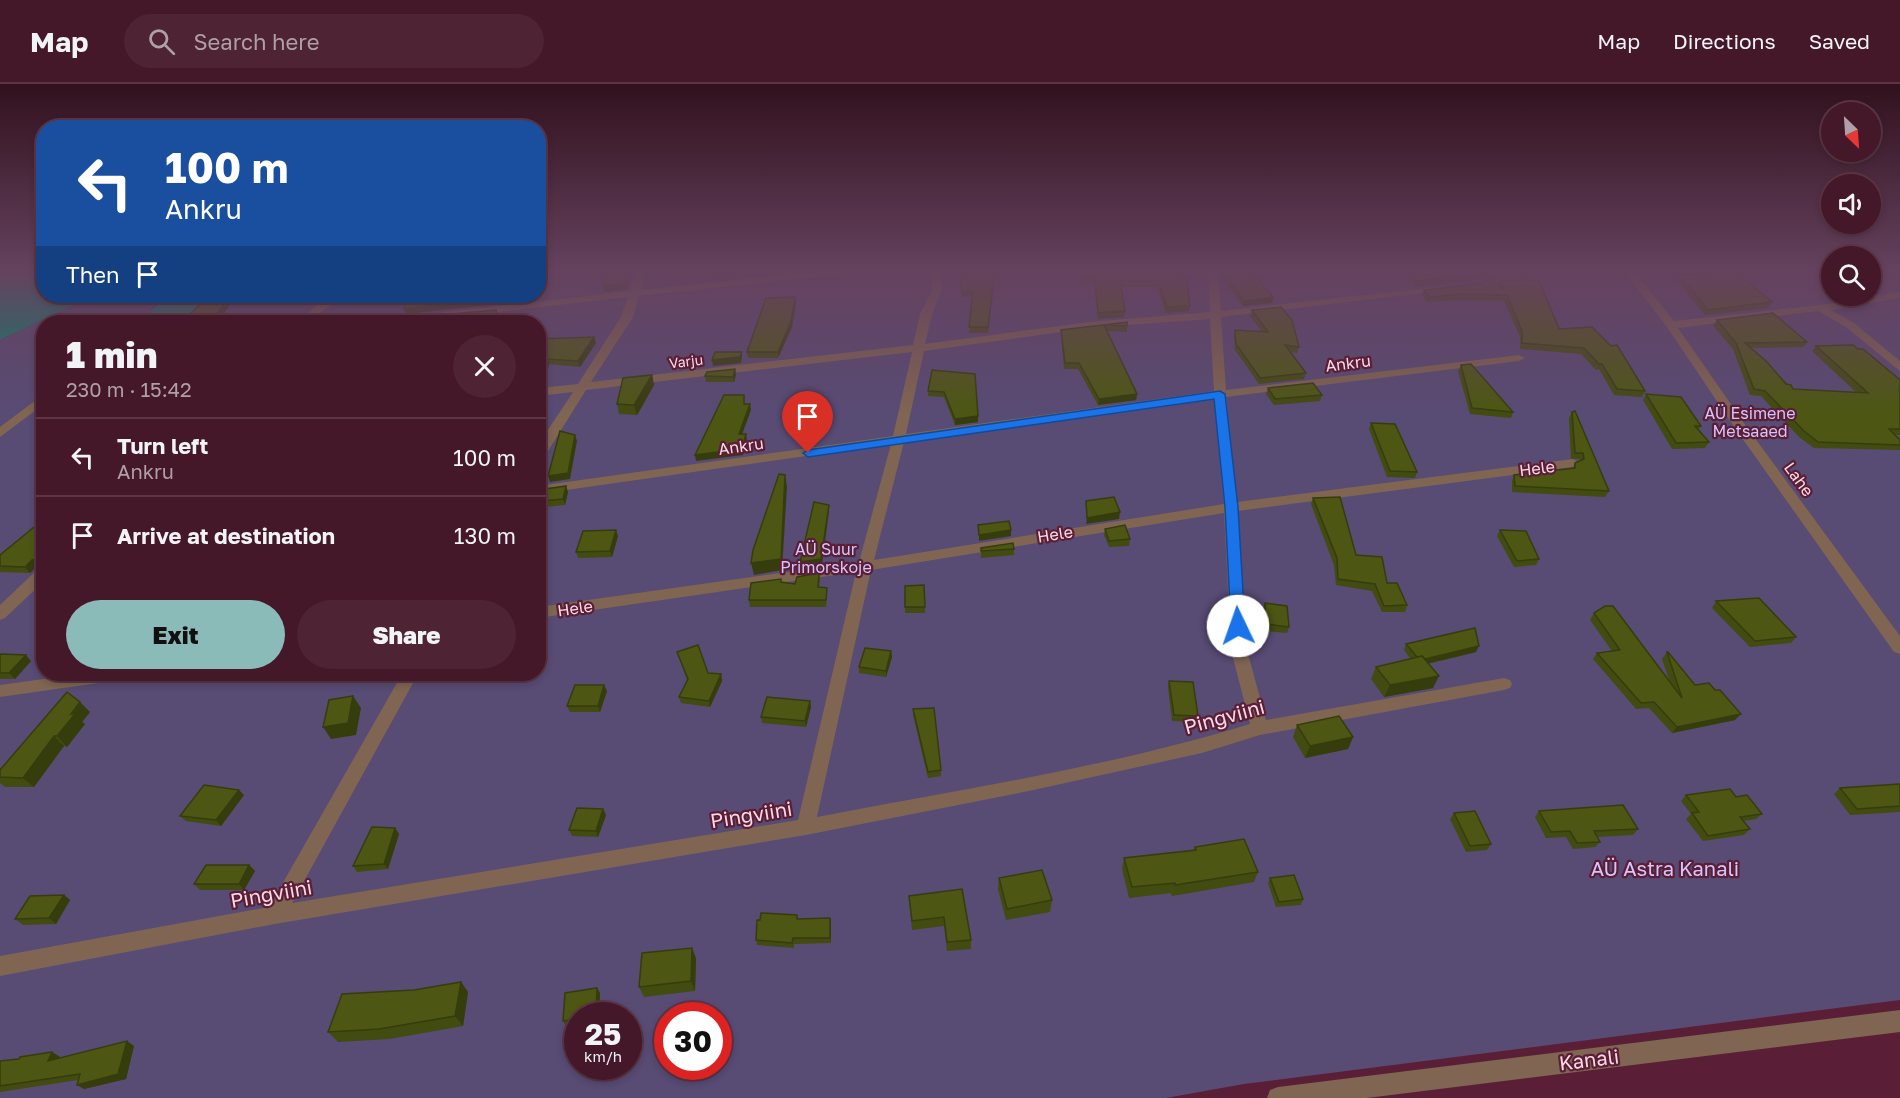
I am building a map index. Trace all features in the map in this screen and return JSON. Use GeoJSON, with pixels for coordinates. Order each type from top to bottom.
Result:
{"type":"FeatureCollection","features":[{"type":"Feature","properties":{"kind":"street"},"geometry":{"type":"LineString","coordinates":[[546,443],[626,318]]}},
{"type":"Feature","properties":{"kind":"street"},"geometry":{"type":"LineString","coordinates":[[806,827],[865,566],[898,441],[925,318]]}},
{"type":"Feature","properties":{"kind":"street","name":"Varju"},"geometry":{"type":"LineString","coordinates":[[546,391],[918,348],[1089,325],[1172,318]]}},
{"type":"Feature","properties":{"kind":"street"},"geometry":{"type":"LineString","coordinates":[[1214,318],[1231,507],[1239,650],[1260,728]]}},
{"type":"Feature","properties":{"kind":"street","name":"Lahe"},"geometry":{"type":"LineString","coordinates":[[1665,318],[1741,428],[1900,648]]}},
{"type":"Feature","properties":{"kind":"street"},"geometry":{"type":"LineString","coordinates":[[1671,326],[1735,318]]}},
{"type":"Feature","properties":{"kind":"street"},"geometry":{"type":"LineString","coordinates":[[1838,318],[1850,325],[1900,367]]}},
{"type":"Feature","properties":{"kind":"street","name":"Ankru"},"geometry":{"type":"LineString","coordinates":[[546,489],[1220,394],[1519,358]]}},
{"type":"Feature","properties":{"kind":"street"},"geometry":{"type":"LineString","coordinates":[[0,433],[36,404]]}},
{"type":"Feature","properties":{"kind":"street","name":"Hele"},"geometry":{"type":"LineString","coordinates":[[546,612],[865,566],[1231,507],[1573,463]]}},
{"type":"Feature","properties":{"kind":"street"},"geometry":{"type":"LineString","coordinates":[[0,614],[36,580]]}},
{"type":"Feature","properties":{"kind":"street"},"geometry":{"type":"LineString","coordinates":[[0,691],[71,681]]}},
{"type":"Feature","properties":{"kind":"street"},"geometry":{"type":"LineString","coordinates":[[275,915],[406,681]]}},
{"type":"Feature","properties":{"kind":"street","name":"Pingviini"},"geometry":{"type":"LineString","coordinates":[[0,966],[275,915],[806,827],[1029,784],[1191,749],[1260,728],[1504,684]]}},
{"type":"Feature","properties":{"kind":"street","name":"Kanali"},"geometry":{"type":"LineString","coordinates":[[1278,1098],[1900,1021]]}},
{"type":"Feature","properties":{"kind":"green space"},"geometry":{"type":"Polygon","coordinates":[[[546,318],[1900,318],[1900,1000],[1244,1084],[1166,1098],[0,1098],[0,340],[36,323],[36,681],[546,681],[546,318]]]}},
{"type":"Feature","properties":{"kind":"shaded area"},"geometry":{"type":"Polygon","coordinates":[[[0,318],[36,318],[36,323],[0,340],[0,318]]]}},
{"type":"Feature","properties":{"kind":"building"},"geometry":{"type":"Polygon","coordinates":[[[759,318],[791,318],[778,352],[747,352],[759,318]]]}},
{"type":"Feature","properties":{"kind":"building"},"geometry":{"type":"Polygon","coordinates":[[[970,318],[989,318],[988,327],[969,327],[970,318]]]}},
{"type":"Feature","properties":{"kind":"building"},"geometry":{"type":"Polygon","coordinates":[[[1258,318],[1291,318],[1299,347],[1285,345],[1306,373],[1260,378],[1236,344],[1235,330],[1268,332],[1258,318]]]}},
{"type":"Feature","properties":{"kind":"building"},"geometry":{"type":"Polygon","coordinates":[[[1517,318],[1555,318],[1559,329],[1592,327],[1611,346],[1617,345],[1645,391],[1617,389],[1602,364],[1599,364],[1584,348],[1522,343],[1522,331],[1517,318]]]}},
{"type":"Feature","properties":{"kind":"building"},"geometry":{"type":"Polygon","coordinates":[[[1779,318],[1807,342],[1745,343],[1793,389],[1868,393],[1816,346],[1853,345],[1858,349],[1863,349],[1900,380],[1900,429],[1889,429],[1900,440],[1900,445],[1818,442],[1765,391],[1754,389],[1736,343],[1717,320],[1779,318]]]}},
{"type":"Feature","properties":{"kind":"building"},"geometry":{"type":"Polygon","coordinates":[[[1127,322],[1127,326],[1104,325],[1137,394],[1099,399],[1079,363],[1065,363],[1061,330],[1127,322]]]}},
{"type":"Feature","properties":{"kind":"building"},"geometry":{"type":"Polygon","coordinates":[[[594,337],[578,361],[547,359],[546,363],[546,339],[594,337]]]}},
{"type":"Feature","properties":{"kind":"building"},"geometry":{"type":"Polygon","coordinates":[[[715,352],[742,352],[740,357],[712,360],[715,352]]]}},
{"type":"Feature","properties":{"kind":"building"},"geometry":{"type":"Polygon","coordinates":[[[1471,364],[1513,412],[1472,408],[1461,365],[1471,364]]]}},
{"type":"Feature","properties":{"kind":"building"},"geometry":{"type":"Polygon","coordinates":[[[735,369],[733,377],[705,376],[707,372],[735,369]]]}},
{"type":"Feature","properties":{"kind":"building"},"geometry":{"type":"Polygon","coordinates":[[[932,370],[975,374],[978,416],[955,419],[944,392],[928,391],[932,370]]]}},
{"type":"Feature","properties":{"kind":"building"},"geometry":{"type":"Polygon","coordinates":[[[652,375],[634,405],[617,404],[623,378],[652,375]]]}},
{"type":"Feature","properties":{"kind":"building"},"geometry":{"type":"Polygon","coordinates":[[[1313,383],[1322,395],[1275,399],[1268,388],[1313,383]]]}},
{"type":"Feature","properties":{"kind":"building"},"geometry":{"type":"Polygon","coordinates":[[[1646,394],[1681,397],[1701,426],[1695,426],[1709,442],[1676,443],[1646,394]]]}},
{"type":"Feature","properties":{"kind":"building"},"geometry":{"type":"Polygon","coordinates":[[[724,395],[744,395],[744,404],[750,404],[739,434],[746,434],[742,449],[695,455],[724,395]]]}},
{"type":"Feature","properties":{"kind":"building"},"geometry":{"type":"Polygon","coordinates":[[[1575,411],[1609,491],[1515,486],[1514,475],[1575,468],[1575,463],[1584,459],[1583,453],[1575,453],[1572,412],[1575,411]]]}},
{"type":"Feature","properties":{"kind":"building"},"geometry":{"type":"Polygon","coordinates":[[[1371,423],[1395,424],[1417,472],[1390,471],[1371,423]]]}},
{"type":"Feature","properties":{"kind":"building"},"geometry":{"type":"Polygon","coordinates":[[[560,431],[575,435],[568,473],[548,476],[560,431]]]}},
{"type":"Feature","properties":{"kind":"building"},"geometry":{"type":"Polygon","coordinates":[[[779,474],[785,475],[781,559],[751,563],[753,550],[779,474]]]}},
{"type":"Feature","properties":{"kind":"building"},"geometry":{"type":"Polygon","coordinates":[[[566,486],[563,499],[546,501],[546,489],[566,486]]]}},
{"type":"Feature","properties":{"kind":"building"},"geometry":{"type":"Polygon","coordinates":[[[1114,497],[1120,512],[1087,518],[1086,501],[1114,497]]]}},
{"type":"Feature","properties":{"kind":"building"},"geometry":{"type":"Polygon","coordinates":[[[1340,497],[1356,555],[1382,557],[1387,583],[1397,583],[1407,605],[1384,606],[1375,584],[1338,579],[1337,558],[1313,498],[1340,497]]]}},
{"type":"Feature","properties":{"kind":"building"},"geometry":{"type":"Polygon","coordinates":[[[814,502],[829,505],[821,559],[800,562],[814,502]]]}},
{"type":"Feature","properties":{"kind":"building"},"geometry":{"type":"Polygon","coordinates":[[[1009,521],[1011,530],[979,535],[978,525],[1009,521]]]}},
{"type":"Feature","properties":{"kind":"building"},"geometry":{"type":"Polygon","coordinates":[[[1125,525],[1130,539],[1109,541],[1105,529],[1125,525]]]}},
{"type":"Feature","properties":{"kind":"building"},"geometry":{"type":"Polygon","coordinates":[[[36,526],[36,559],[25,567],[0,566],[0,555],[36,526]]]}},
{"type":"Feature","properties":{"kind":"building"},"geometry":{"type":"Polygon","coordinates":[[[616,530],[610,551],[576,552],[583,531],[616,530]]]}},
{"type":"Feature","properties":{"kind":"building"},"geometry":{"type":"Polygon","coordinates":[[[1500,530],[1526,531],[1539,559],[1517,561],[1500,530]]]}},
{"type":"Feature","properties":{"kind":"building"},"geometry":{"type":"Polygon","coordinates":[[[1013,543],[1014,549],[981,551],[981,548],[1013,543]]]}},
{"type":"Feature","properties":{"kind":"building"},"geometry":{"type":"Polygon","coordinates":[[[819,573],[818,587],[827,588],[826,600],[749,600],[751,583],[781,579],[781,582],[795,584],[797,577],[819,573]]]}},
{"type":"Feature","properties":{"kind":"building"},"geometry":{"type":"Polygon","coordinates":[[[924,585],[925,607],[905,607],[905,586],[924,585]]]}},
{"type":"Feature","properties":{"kind":"building"},"geometry":{"type":"Polygon","coordinates":[[[1759,598],[1796,637],[1755,641],[1716,601],[1759,598]]]}},
{"type":"Feature","properties":{"kind":"building"},"geometry":{"type":"Polygon","coordinates":[[[1265,603],[1287,606],[1289,627],[1266,624],[1265,603]]]}},
{"type":"Feature","properties":{"kind":"building"},"geometry":{"type":"Polygon","coordinates":[[[1605,606],[1613,606],[1682,698],[1667,652],[1695,685],[1709,683],[1715,690],[1720,690],[1741,714],[1677,727],[1654,702],[1641,703],[1597,653],[1620,650],[1594,613],[1605,606]]]}},
{"type":"Feature","properties":{"kind":"building"},"geometry":{"type":"Polygon","coordinates":[[[1475,628],[1479,646],[1425,659],[1422,656],[1417,657],[1406,644],[1475,628]]]}},
{"type":"Feature","properties":{"kind":"building"},"geometry":{"type":"Polygon","coordinates":[[[698,645],[708,673],[721,674],[709,701],[679,697],[688,679],[677,652],[698,645]]]}},
{"type":"Feature","properties":{"kind":"building"},"geometry":{"type":"Polygon","coordinates":[[[865,648],[891,651],[886,671],[859,667],[865,648]]]}},
{"type":"Feature","properties":{"kind":"building"},"geometry":{"type":"Polygon","coordinates":[[[0,654],[26,655],[9,673],[0,673],[0,654]]]}},
{"type":"Feature","properties":{"kind":"building"},"geometry":{"type":"Polygon","coordinates":[[[1422,656],[1439,676],[1390,685],[1376,667],[1422,656]]]}},
{"type":"Feature","properties":{"kind":"building"},"geometry":{"type":"Polygon","coordinates":[[[1169,681],[1193,682],[1198,716],[1174,715],[1169,681]]]}},
{"type":"Feature","properties":{"kind":"building"},"geometry":{"type":"Polygon","coordinates":[[[575,685],[604,685],[598,706],[567,706],[575,685]]]}},
{"type":"Feature","properties":{"kind":"building"},"geometry":{"type":"Polygon","coordinates":[[[67,692],[80,702],[71,714],[75,714],[57,736],[54,736],[23,778],[0,777],[0,770],[67,692]]]}},
{"type":"Feature","properties":{"kind":"building"},"geometry":{"type":"Polygon","coordinates":[[[353,696],[348,723],[323,727],[329,700],[353,696]]]}},
{"type":"Feature","properties":{"kind":"building"},"geometry":{"type":"Polygon","coordinates":[[[767,697],[810,701],[805,721],[761,717],[767,697]]]}},
{"type":"Feature","properties":{"kind":"building"},"geometry":{"type":"Polygon","coordinates":[[[934,708],[941,770],[928,772],[913,709],[934,708]]]}},
{"type":"Feature","properties":{"kind":"building"},"geometry":{"type":"Polygon","coordinates":[[[1339,716],[1353,737],[1310,746],[1297,725],[1339,716]]]}},
{"type":"Feature","properties":{"kind":"building"},"geometry":{"type":"Polygon","coordinates":[[[1900,784],[1900,806],[1857,809],[1840,788],[1900,784]]]}},
{"type":"Feature","properties":{"kind":"building"},"geometry":{"type":"Polygon","coordinates":[[[204,785],[239,790],[216,820],[180,816],[204,785]]]}},
{"type":"Feature","properties":{"kind":"building"},"geometry":{"type":"Polygon","coordinates":[[[1730,789],[1736,797],[1747,795],[1762,814],[1740,817],[1750,829],[1708,836],[1692,813],[1699,812],[1686,795],[1730,789]]]}},
{"type":"Feature","properties":{"kind":"building"},"geometry":{"type":"Polygon","coordinates":[[[1623,805],[1638,829],[1594,831],[1600,842],[1577,843],[1570,831],[1551,832],[1539,811],[1623,805]]]}},
{"type":"Feature","properties":{"kind":"building"},"geometry":{"type":"Polygon","coordinates":[[[577,808],[603,809],[596,831],[569,830],[577,808]]]}},
{"type":"Feature","properties":{"kind":"building"},"geometry":{"type":"Polygon","coordinates":[[[1475,811],[1491,844],[1470,846],[1454,813],[1475,811]]]}},
{"type":"Feature","properties":{"kind":"building"},"geometry":{"type":"Polygon","coordinates":[[[372,827],[395,828],[384,864],[353,866],[372,827]]]}},
{"type":"Feature","properties":{"kind":"building"},"geometry":{"type":"Polygon","coordinates":[[[1244,839],[1258,872],[1175,885],[1175,883],[1132,887],[1124,858],[1196,850],[1195,847],[1244,839]]]}},
{"type":"Feature","properties":{"kind":"building"},"geometry":{"type":"Polygon","coordinates":[[[206,865],[249,865],[239,884],[194,884],[206,865]]]}},
{"type":"Feature","properties":{"kind":"building"},"geometry":{"type":"Polygon","coordinates":[[[1042,870],[1052,900],[1007,909],[999,878],[1042,870]]]}},
{"type":"Feature","properties":{"kind":"building"},"geometry":{"type":"Polygon","coordinates":[[[1294,875],[1303,899],[1279,902],[1270,878],[1294,875]]]}},
{"type":"Feature","properties":{"kind":"building"},"geometry":{"type":"Polygon","coordinates":[[[962,889],[971,940],[947,942],[944,917],[912,921],[909,896],[962,889]]]}},
{"type":"Feature","properties":{"kind":"building"},"geometry":{"type":"Polygon","coordinates":[[[64,895],[49,918],[15,919],[30,896],[64,895]]]}},
{"type":"Feature","properties":{"kind":"building"},"geometry":{"type":"Polygon","coordinates":[[[761,913],[797,915],[797,919],[830,918],[830,938],[793,938],[792,943],[756,940],[757,920],[760,920],[761,913]]]}},
{"type":"Feature","properties":{"kind":"building"},"geometry":{"type":"Polygon","coordinates":[[[692,948],[691,981],[639,987],[642,953],[692,948]]]}},
{"type":"Feature","properties":{"kind":"building"},"geometry":{"type":"Polygon","coordinates":[[[461,982],[455,1016],[379,1029],[328,1032],[342,994],[414,990],[461,982]]]}},
{"type":"Feature","properties":{"kind":"building"},"geometry":{"type":"Polygon","coordinates":[[[597,988],[596,1002],[564,1002],[565,993],[597,988]]]}},
{"type":"Feature","properties":{"kind":"building"},"geometry":{"type":"Polygon","coordinates":[[[127,1041],[118,1074],[77,1085],[80,1074],[0,1086],[0,1061],[52,1052],[48,1061],[127,1041]]]}},
{"type":"Feature","properties":{"kind":"route"},"geometry":{"type":"LineString","coordinates":[[808,453],[1220,394],[1231,507],[1238,626]]}},
{"type":"Feature","properties":{"kind":"park label","name":"AÜ Esimene Metsaaed"},"geometry":{"type":"Point","coordinates":[1750,422]}},
{"type":"Feature","properties":{"kind":"park label","name":"AÜ Suur Primorskoje"},"geometry":{"type":"Point","coordinates":[826,558]}},
{"type":"Feature","properties":{"kind":"park label","name":"AÜ Astra Kanali"},"geometry":{"type":"Point","coordinates":[1665,868]}}]}
